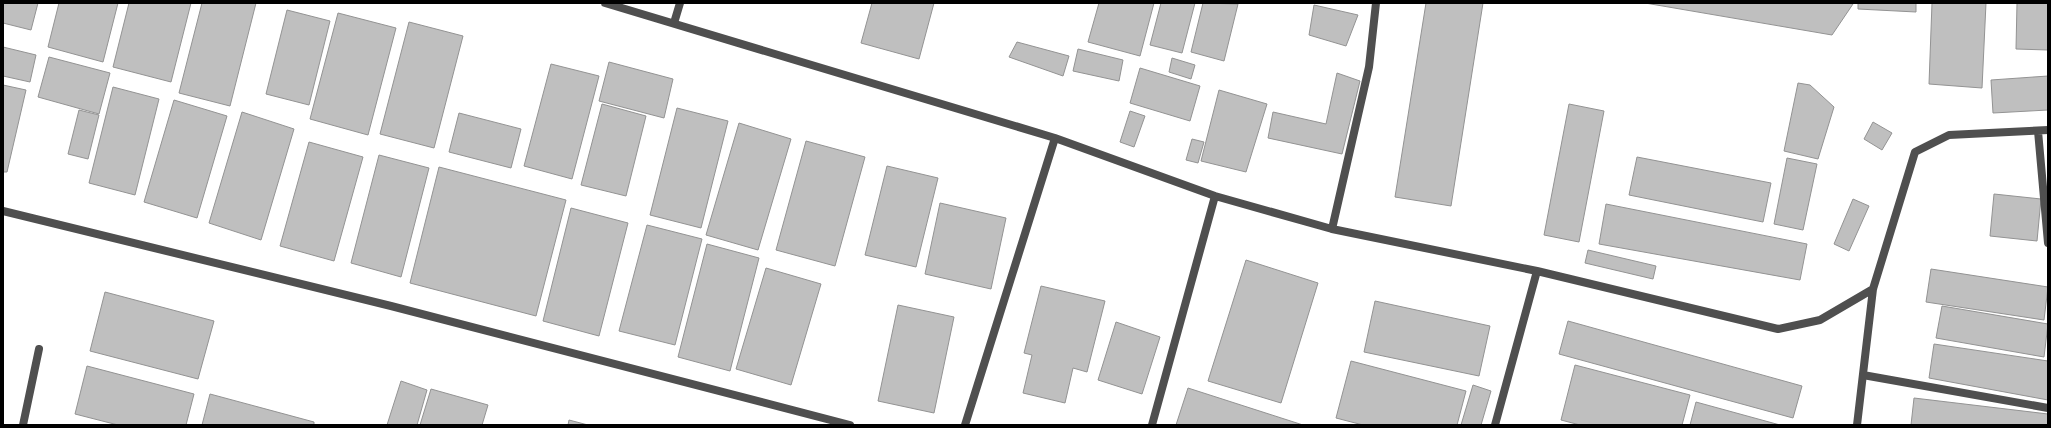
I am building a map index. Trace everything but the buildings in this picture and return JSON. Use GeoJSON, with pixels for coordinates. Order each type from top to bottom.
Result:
{"type":"FeatureCollection","features":[{"type":"Feature","properties":{"kind":"street"},"geometry":{"type":"LineString","coordinates":[[605,3],[1055,138],[1215,196],[1332,230],[1537,271],[1778,329],[1820,320],[1873,289]]}},
{"type":"Feature","properties":{"kind":"street"},"geometry":{"type":"LineString","coordinates":[[674,23],[680,3]]}},
{"type":"Feature","properties":{"kind":"street"},"geometry":{"type":"LineString","coordinates":[[1332,230],[1369,67],[1376,3]]}},
{"type":"Feature","properties":{"kind":"street"},"geometry":{"type":"LineString","coordinates":[[2038,130],[2048,243]]}},
{"type":"Feature","properties":{"kind":"street"},"geometry":{"type":"LineString","coordinates":[[1857,425],[1873,289],[1916,152],[1949,135],[2048,130]]}},
{"type":"Feature","properties":{"kind":"street"},"geometry":{"type":"LineString","coordinates":[[965,425],[1055,138]]}},
{"type":"Feature","properties":{"kind":"street"},"geometry":{"type":"LineString","coordinates":[[1152,425],[1215,196]]}},
{"type":"Feature","properties":{"kind":"street"},"geometry":{"type":"LineString","coordinates":[[3,210],[391,306],[850,425]]}},
{"type":"Feature","properties":{"kind":"street"},"geometry":{"type":"LineString","coordinates":[[1495,425],[1537,271]]}},
{"type":"Feature","properties":{"kind":"street"},"geometry":{"type":"LineString","coordinates":[[23,425],[39,349]]}},
{"type":"Feature","properties":{"kind":"street"},"geometry":{"type":"LineString","coordinates":[[1863,375],[2048,408]]}}]}
